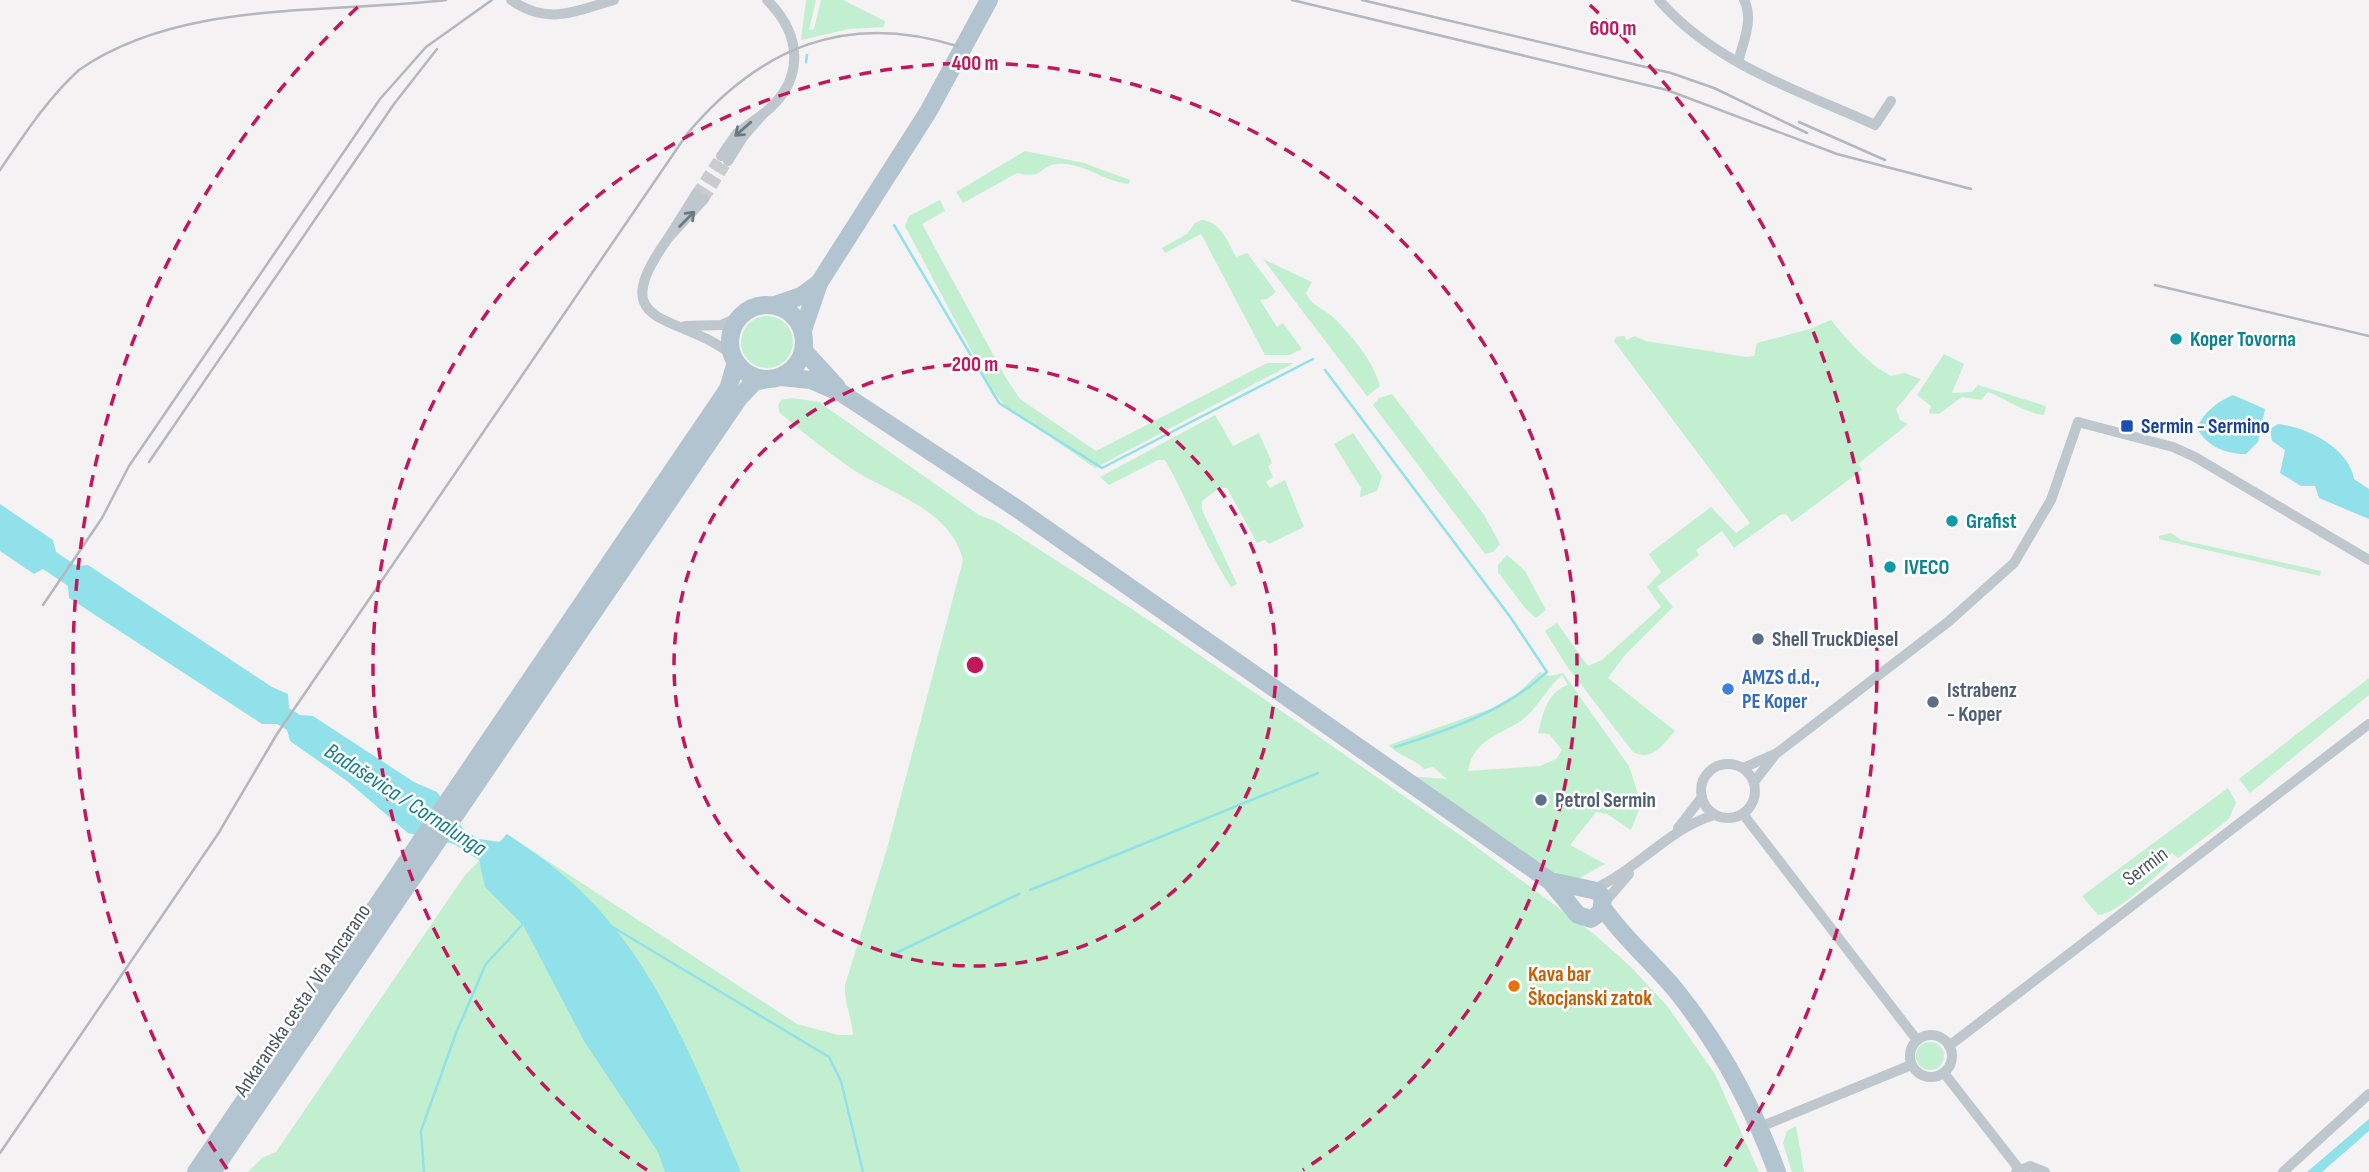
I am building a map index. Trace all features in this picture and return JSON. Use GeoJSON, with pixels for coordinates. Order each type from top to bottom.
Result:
{"type":"FeatureCollection","features":[{"type":"Feature","properties":{"kind":"main road"},"geometry":{"type":"LineString","coordinates":[[196,1172],[745,389],[795,367],[804,351],[803,330],[819,283],[921,124],[989,0]]}},
{"type":"Feature","properties":{"kind":"main road"},"geometry":{"type":"LineString","coordinates":[[466,787],[729,389],[734,358],[731,331],[739,317],[759,305],[775,305],[801,296],[819,283]]}},
{"type":"Feature","properties":{"kind":"main road"},"geometry":{"type":"LineString","coordinates":[[775,305],[792,314],[803,330]]}},
{"type":"Feature","properties":{"kind":"main road"},"geometry":{"type":"LineString","coordinates":[[804,351],[843,394]]}},
{"type":"Feature","properties":{"kind":"main road"},"geometry":{"type":"LineString","coordinates":[[734,358],[750,375],[811,380],[843,394],[1019,510],[1550,881],[1591,902],[1676,991],[1704,1029],[1734,1076],[1760,1127],[1777,1172]]}},
{"type":"Feature","properties":{"kind":"main road","name":"Ankaranska cesta / Via Ancarano"},"geometry":{"type":"LineString","coordinates":[[212,1172],[423,850]]}},
{"type":"Feature","properties":{"kind":"street"},"geometry":{"type":"LineString","coordinates":[[511,0],[536,14],[557,16],[614,0]]}},
{"type":"Feature","properties":{"kind":"street"},"geometry":{"type":"LineString","coordinates":[[724,158],[791,85],[795,56],[786,25],[767,0]]}},
{"type":"Feature","properties":{"kind":"street"},"geometry":{"type":"LineString","coordinates":[[1659,0],[1698,37],[1738,62],[1875,125],[1891,101]]}},
{"type":"Feature","properties":{"kind":"street"},"geometry":{"type":"LineString","coordinates":[[1738,62],[1748,24],[1746,4],[1758,0]]}},
{"type":"Feature","properties":{"kind":"street"},"geometry":{"type":"LineString","coordinates":[[700,197],[647,271],[642,290],[651,313],[666,324],[715,341],[734,358]]}},
{"type":"Feature","properties":{"kind":"street"},"geometry":{"type":"LineString","coordinates":[[678,327],[721,325],[739,317]]}},
{"type":"Feature","properties":{"kind":"street"},"geometry":{"type":"LineString","coordinates":[[1714,815],[1702,797],[1702,784],[1714,769],[1725,764],[1743,768],[1777,753],[1956,616],[2014,563],[2051,500],[2078,422],[2173,446],[2369,560]]}},
{"type":"Feature","properties":{"kind":"street","name":"Sermin"},"geometry":{"type":"LineString","coordinates":[[1949,1046],[2369,724]]}},
{"type":"Feature","properties":{"kind":"street"},"geometry":{"type":"LineString","coordinates":[[1754,782],[1777,753]]}},
{"type":"Feature","properties":{"kind":"street"},"geometry":{"type":"LineString","coordinates":[[1591,902],[1673,834],[1714,815],[1729,818],[1744,814],[1754,800],[1754,782],[1743,768]]}},
{"type":"Feature","properties":{"kind":"street"},"geometry":{"type":"LineString","coordinates":[[1673,834],[1702,797]]}},
{"type":"Feature","properties":{"kind":"street"},"geometry":{"type":"LineString","coordinates":[[1744,814],[1917,1040]]}},
{"type":"Feature","properties":{"kind":"street"},"geometry":{"type":"LineString","coordinates":[[1591,902],[1642,858]]}},
{"type":"Feature","properties":{"kind":"street"},"geometry":{"type":"LineString","coordinates":[[1935,1035],[1949,1046],[1951,1063],[1944,1073],[1925,1077],[1911,1065],[1909,1054],[1917,1040],[1935,1035]]}},
{"type":"Feature","properties":{"kind":"street"},"geometry":{"type":"LineString","coordinates":[[1760,1127],[1911,1065]]}},
{"type":"Feature","properties":{"kind":"street"},"geometry":{"type":"LineString","coordinates":[[1944,1073],[2018,1171],[2035,1166],[2045,1172]]}},
{"type":"Feature","properties":{"kind":"street"},"geometry":{"type":"LineString","coordinates":[[2283,1172],[2369,1094]]}},
{"type":"Feature","properties":{"kind":"green space"},"geometry":{"type":"Polygon","coordinates":[[[806,0],[816,0],[809,30],[814,29],[821,0],[843,0],[885,21],[884,27],[849,29],[801,40],[806,0]]]}},
{"type":"Feature","properties":{"kind":"green space"},"geometry":{"type":"Polygon","coordinates":[[[1025,151],[1084,163],[1130,180],[1129,184],[1076,166],[1058,164],[1032,175],[1017,173],[963,203],[956,192],[1025,151]]]}},
{"type":"Feature","properties":{"kind":"green space"},"geometry":{"type":"Polygon","coordinates":[[[940,200],[945,211],[922,224],[1006,378],[1020,399],[1096,451],[1267,363],[1294,363],[1095,468],[1004,405],[991,388],[905,226],[909,216],[940,200]]]}},
{"type":"Feature","properties":{"kind":"green space"},"geometry":{"type":"Polygon","coordinates":[[[1202,220],[1219,229],[1236,257],[1247,253],[1276,292],[1267,299],[1260,300],[1277,327],[1283,323],[1302,349],[1290,355],[1265,355],[1201,234],[1165,253],[1162,248],[1187,234],[1195,223],[1202,220]]]}},
{"type":"Feature","properties":{"kind":"green space"},"geometry":{"type":"Polygon","coordinates":[[[1263,259],[1312,282],[1306,293],[1309,298],[1334,318],[1355,341],[1373,368],[1380,386],[1367,396],[1263,259]]]}},
{"type":"Feature","properties":{"kind":"green space"},"geometry":{"type":"Polygon","coordinates":[[[767,316],[777,318],[785,324],[791,332],[791,352],[785,360],[777,366],[767,368],[757,366],[749,360],[743,352],[741,342],[743,332],[749,324],[757,318],[767,316]]]}},
{"type":"Feature","properties":{"kind":"green space"},"geometry":{"type":"Polygon","coordinates":[[[1831,320],[1859,351],[1883,371],[1891,376],[1904,373],[1921,379],[1896,409],[1900,420],[1908,424],[1858,464],[1862,470],[1792,522],[1786,514],[1780,515],[1734,548],[1722,531],[1696,550],[1699,555],[1657,587],[1673,607],[1625,655],[1608,678],[1675,731],[1652,753],[1640,755],[1633,752],[1566,665],[1545,631],[1557,623],[1588,666],[1602,660],[1661,607],[1647,587],[1661,572],[1649,554],[1711,507],[1736,533],[1750,523],[1614,341],[1616,337],[1624,336],[1627,340],[1634,336],[1646,341],[1746,357],[1754,356],[1757,343],[1810,329],[1831,320]]]}},
{"type":"Feature","properties":{"kind":"green space"},"geometry":{"type":"Polygon","coordinates":[[[1944,354],[1964,364],[1952,393],[1972,392],[1978,385],[2046,406],[2044,415],[2022,409],[1988,392],[1981,400],[1962,397],[1939,414],[1929,413],[1931,406],[1917,395],[1944,354]]]}},
{"type":"Feature","properties":{"kind":"green space"},"geometry":{"type":"Polygon","coordinates":[[[1392,394],[1484,515],[1500,544],[1493,552],[1485,554],[1373,405],[1379,398],[1392,394]]]}},
{"type":"Feature","properties":{"kind":"green space"},"geometry":{"type":"Polygon","coordinates":[[[792,398],[819,402],[979,515],[995,521],[1135,611],[1467,840],[1595,935],[1631,967],[1668,1007],[1715,1074],[1759,1172],[248,1172],[262,1158],[276,1152],[465,875],[507,834],[797,1024],[838,1035],[853,1035],[845,985],[887,849],[963,560],[956,542],[932,515],[849,467],[780,413],[778,406],[781,400],[792,398]]]}},
{"type":"Feature","properties":{"kind":"green space"},"geometry":{"type":"Polygon","coordinates":[[[1215,415],[1233,446],[1259,433],[1272,463],[1268,466],[1273,477],[1266,482],[1270,488],[1285,480],[1304,527],[1269,544],[1265,540],[1257,543],[1227,488],[1219,488],[1202,501],[1202,510],[1237,584],[1231,587],[1165,460],[1158,460],[1109,485],[1100,477],[1215,415]]]}},
{"type":"Feature","properties":{"kind":"green space"},"geometry":{"type":"Polygon","coordinates":[[[1353,433],[1382,476],[1377,491],[1360,497],[1361,488],[1334,444],[1353,433]]]}},
{"type":"Feature","properties":{"kind":"green space"},"geometry":{"type":"Polygon","coordinates":[[[2171,533],[2181,540],[2321,571],[2320,576],[2159,539],[2159,536],[2171,533]]]}},
{"type":"Feature","properties":{"kind":"green space"},"geometry":{"type":"Polygon","coordinates":[[[1507,555],[1525,571],[1546,610],[1536,618],[1525,608],[1498,572],[1498,565],[1507,555]]]}},
{"type":"Feature","properties":{"kind":"green space"},"geometry":{"type":"Polygon","coordinates":[[[1540,672],[1550,676],[1563,673],[1629,766],[1641,804],[1631,830],[1607,814],[1596,812],[1570,845],[1605,864],[1581,877],[1572,887],[1407,776],[1447,779],[1433,767],[1424,769],[1389,745],[1493,708],[1518,693],[1540,672]],[[1562,675],[1522,720],[1493,736],[1477,749],[1468,771],[1540,766],[1556,759],[1562,750],[1549,734],[1538,733],[1551,698],[1568,685],[1562,675]]]}},
{"type":"Feature","properties":{"kind":"green space"},"geometry":{"type":"Polygon","coordinates":[[[2369,678],[2369,695],[2250,793],[2239,779],[2369,678]]]}},
{"type":"Feature","properties":{"kind":"green space"},"geometry":{"type":"Polygon","coordinates":[[[2228,788],[2236,802],[2229,819],[2178,858],[2172,853],[2165,859],[2168,865],[2124,903],[2098,915],[2082,896],[2228,788]]]}},
{"type":"Feature","properties":{"kind":"green space"},"geometry":{"type":"Polygon","coordinates":[[[1930,1042],[1940,1046],[1944,1056],[1940,1066],[1930,1070],[1920,1066],[1916,1056],[1920,1046],[1930,1042]]]}},
{"type":"Feature","properties":{"kind":"green space"},"geometry":{"type":"Polygon","coordinates":[[[1796,1126],[1804,1172],[1792,1172],[1783,1143],[1787,1131],[1796,1126]]]}},
{"type":"Feature","properties":{"kind":"water"},"geometry":{"type":"Polygon","coordinates":[[[2233,395],[2265,409],[2258,442],[2246,454],[2231,453],[2212,445],[2197,428],[2212,408],[2233,395]]]}},
{"type":"Feature","properties":{"kind":"water"},"geometry":{"type":"Polygon","coordinates":[[[2278,424],[2301,430],[2325,441],[2344,458],[2354,479],[2369,489],[2369,519],[2319,498],[2315,486],[2301,486],[2280,473],[2285,450],[2272,441],[2270,429],[2278,424]]]}},
{"type":"Feature","properties":{"kind":"water","name":"Badaševica / Cornalunga"},"geometry":{"type":"Polygon","coordinates":[[[0,504],[53,540],[56,552],[77,566],[88,565],[272,687],[288,694],[289,708],[300,715],[313,716],[414,782],[437,792],[464,830],[479,839],[500,842],[507,834],[547,862],[583,893],[610,923],[656,989],[693,1061],[741,1172],[665,1172],[658,1152],[584,1041],[523,925],[485,887],[479,860],[454,844],[408,833],[347,781],[290,741],[287,730],[277,724],[262,724],[69,598],[68,586],[43,569],[34,574],[0,551],[0,504]]]}},
{"type":"Feature","properties":{"kind":"water"},"geometry":{"type":"Polygon","coordinates":[[[2369,1119],[2369,1131],[2322,1172],[2307,1172],[2369,1119]]]}},
{"type":"Feature","properties":{"kind":"waterway"},"geometry":{"type":"LineString","coordinates":[[806,62],[807,55]]}},
{"type":"Feature","properties":{"kind":"waterway"},"geometry":{"type":"LineString","coordinates":[[894,225],[999,403],[1102,468],[1313,359]]}},
{"type":"Feature","properties":{"kind":"waterway"},"geometry":{"type":"LineString","coordinates":[[1325,370],[1511,618],[1547,672],[1513,698],[1476,718],[1395,747]]}},
{"type":"Feature","properties":{"kind":"waterway"},"geometry":{"type":"LineString","coordinates":[[1030,890],[1318,773]]}},
{"type":"Feature","properties":{"kind":"waterway"},"geometry":{"type":"LineString","coordinates":[[894,954],[1019,894]]}},
{"type":"Feature","properties":{"kind":"waterway"},"geometry":{"type":"LineString","coordinates":[[424,1172],[421,1131],[456,1033],[486,964],[523,924]]}},
{"type":"Feature","properties":{"kind":"waterway"},"geometry":{"type":"LineString","coordinates":[[611,926],[829,1057],[841,1081],[863,1172]]}},
{"type":"Feature","properties":{"kind":"tunnel"},"geometry":{"type":"LineString","coordinates":[[696,194],[721,156]]}},
{"type":"Feature","properties":{"kind":"tunnel"},"geometry":{"type":"LineString","coordinates":[[704,199],[728,161]]}},
{"type":"Feature","properties":{"kind":"railway"},"geometry":{"type":"LineString","coordinates":[[0,170],[36,118],[67,81],[79,70],[119,47],[162,32],[207,21],[254,14],[446,0]]}},
{"type":"Feature","properties":{"kind":"railway"},"geometry":{"type":"LineString","coordinates":[[43,605],[102,518],[129,466],[380,99],[426,47],[492,0]]}},
{"type":"Feature","properties":{"kind":"railway"},"geometry":{"type":"LineString","coordinates":[[1292,0],[1667,90],[1837,154],[1971,189]]}},
{"type":"Feature","properties":{"kind":"railway"},"geometry":{"type":"LineString","coordinates":[[1362,0],[1671,73],[1714,88],[1807,133]]}},
{"type":"Feature","properties":{"kind":"railway"},"geometry":{"type":"LineString","coordinates":[[0,1153],[218,834],[277,734],[687,134],[715,104],[744,79],[775,59],[807,45],[842,36],[878,33],[916,36],[957,46]]}},
{"type":"Feature","properties":{"kind":"railway"},"geometry":{"type":"LineString","coordinates":[[149,462],[394,104],[437,49]]}},
{"type":"Feature","properties":{"kind":"railway"},"geometry":{"type":"LineString","coordinates":[[1799,122],[1885,160]]}},
{"type":"Feature","properties":{"kind":"railway"},"geometry":{"type":"LineString","coordinates":[[2155,285],[2369,336]]}},
{"type":"Feature","properties":{"kind":"place","name":"Koper Tovorna"},"geometry":{"type":"Point","coordinates":[2176,339]}},
{"type":"Feature","properties":{"kind":"place","name":"Sermin - Sermino"},"geometry":{"type":"Point","coordinates":[2127,426]}},
{"type":"Feature","properties":{"kind":"place","name":"Grafist"},"geometry":{"type":"Point","coordinates":[1952,521]}},
{"type":"Feature","properties":{"kind":"place","name":"IVECO"},"geometry":{"type":"Point","coordinates":[1890,567]}},
{"type":"Feature","properties":{"kind":"place","name":"Shell TruckDiesel"},"geometry":{"type":"Point","coordinates":[1758,639]}},
{"type":"Feature","properties":{"kind":"place","name":"AMZS d.d., PE Koper"},"geometry":{"type":"Point","coordinates":[1728,689]}},
{"type":"Feature","properties":{"kind":"place","name":"Istrabenz - Koper"},"geometry":{"type":"Point","coordinates":[1933,702]}},
{"type":"Feature","properties":{"kind":"place","name":"Petrol Sermin"},"geometry":{"type":"Point","coordinates":[1541,800]}},
{"type":"Feature","properties":{"kind":"place","name":"Kava bar Škocjanski zatok"},"geometry":{"type":"Point","coordinates":[1514,986]}}]}
